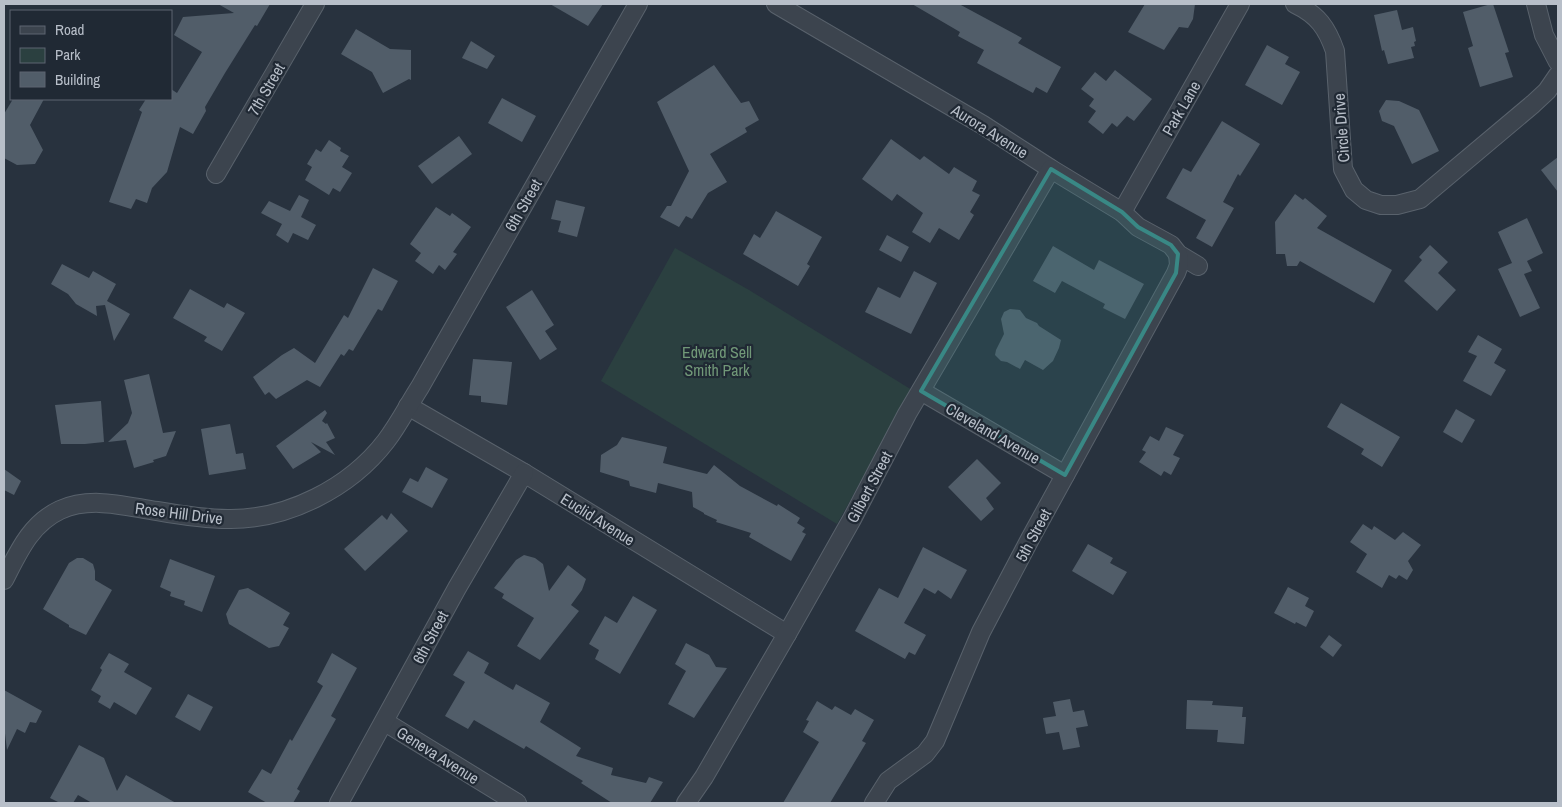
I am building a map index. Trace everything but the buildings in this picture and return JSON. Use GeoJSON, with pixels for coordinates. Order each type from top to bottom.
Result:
{"type":"FeatureCollection","features":[{"type":"Feature","properties":{"kind":"street","name":"7th Street"},"geometry":{"type":"LineString","coordinates":[[216,174],[315,4]]}},
{"type":"Feature","properties":{"kind":"street","name":"6th Street"},"geometry":{"type":"LineString","coordinates":[[408,406],[638,4]]}},
{"type":"Feature","properties":{"kind":"street","name":"Aurora Avenue"},"geometry":{"type":"LineString","coordinates":[[776,4],[982,126],[1122,212],[1138,228],[1172,245],[1178,254],[1198,266]]}},
{"type":"Feature","properties":{"kind":"street","name":"Park Lane"},"geometry":{"type":"LineString","coordinates":[[1122,212],[1240,4]]}},
{"type":"Feature","properties":{"kind":"street","name":"Circle Drive"},"geometry":{"type":"LineString","coordinates":[[1295,4],[1320,20],[1330,34],[1335,51],[1343,169],[1354,190],[1366,200],[1381,205],[1397,205],[1420,199],[1533,104],[1547,91],[1558,75]]}},
{"type":"Feature","properties":{"kind":"street"},"geometry":{"type":"LineString","coordinates":[[1536,4],[1544,34],[1558,62]]}},
{"type":"Feature","properties":{"kind":"street","name":"Gilbert Street"},"geometry":{"type":"LineString","coordinates":[[686,803],[704,777],[787,634],[851,522],[907,414],[1051,169]]}},
{"type":"Feature","properties":{"kind":"street","name":"5th Street"},"geometry":{"type":"LineString","coordinates":[[874,803],[888,781],[925,754],[935,741],[981,632],[1176,273],[1179,265],[1178,254]]}},
{"type":"Feature","properties":{"kind":"street","name":"Cleveland Avenue"},"geometry":{"type":"LineString","coordinates":[[921,391],[1065,475]]}},
{"type":"Feature","properties":{"kind":"street","name":"Euclid Avenue"},"geometry":{"type":"LineString","coordinates":[[408,406],[524,473],[787,634]]}},
{"type":"Feature","properties":{"kind":"street","name":"Rose Hill Drive"},"geometry":{"type":"LineString","coordinates":[[4,580],[27,538],[41,522],[60,510],[80,504],[102,502],[195,517],[229,520],[262,516],[300,505],[338,486],[364,465],[386,441],[408,406]]}},
{"type":"Feature","properties":{"kind":"street","name":"6th Street"},"geometry":{"type":"LineString","coordinates":[[339,803],[457,588],[524,473]]}},
{"type":"Feature","properties":{"kind":"street","name":"Geneva Avenue"},"geometry":{"type":"LineString","coordinates":[[385,722],[517,803]]}},
{"type":"Feature","properties":{"kind":"highlighted area"},"geometry":{"type":"Polygon","coordinates":[[[1051,169],[1122,212],[1138,227],[1171,245],[1178,254],[1176,273],[1065,475],[921,391],[1051,169]]]}},
{"type":"Feature","properties":{"kind":"green space","name":"Edward Sell Smith Park"},"geometry":{"type":"Polygon","coordinates":[[[675,248],[749,290],[912,390],[837,524],[601,381],[675,248]]]}}]}
